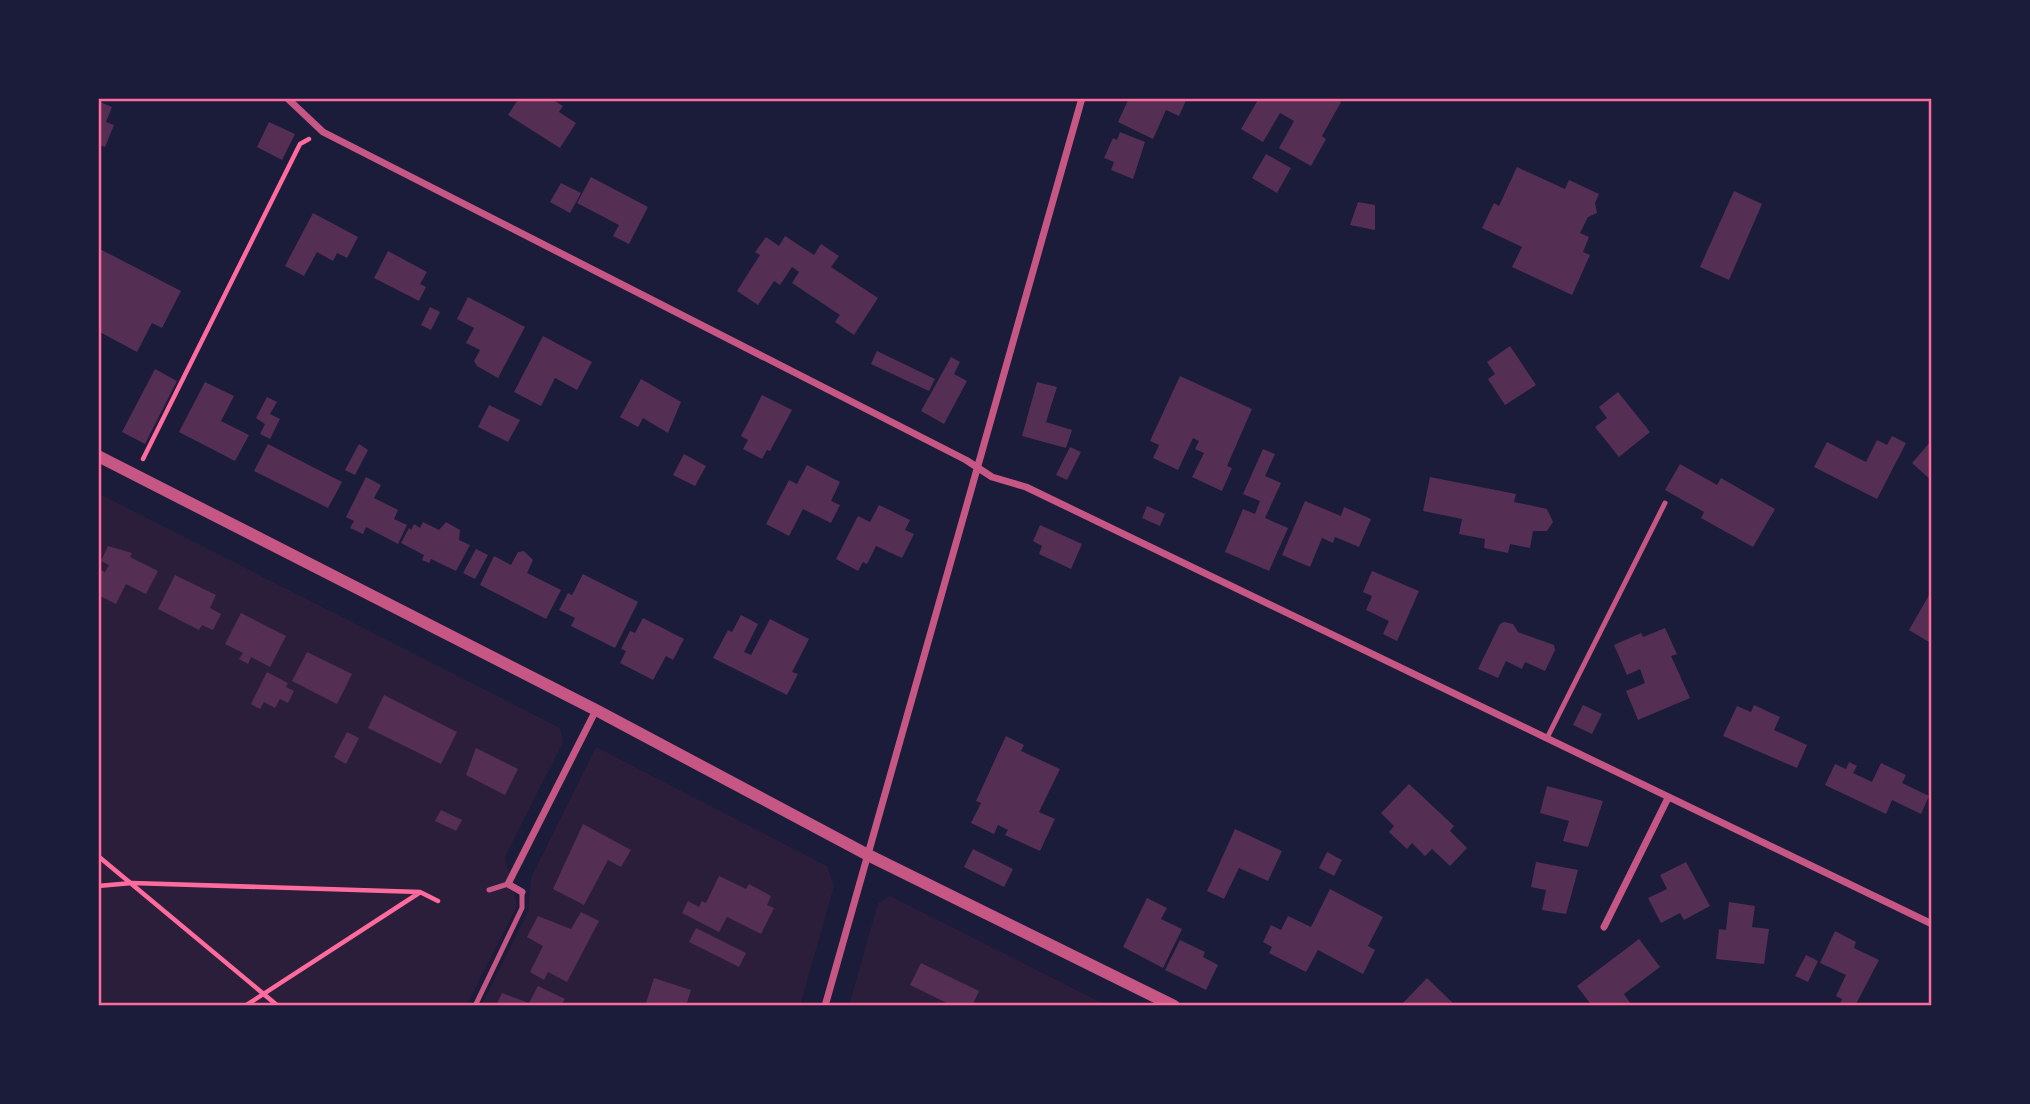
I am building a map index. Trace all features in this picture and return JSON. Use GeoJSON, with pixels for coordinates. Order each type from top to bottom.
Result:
{"type":"FeatureCollection","features":[{"type":"Feature","properties":{"kind":"street"},"geometry":{"type":"LineString","coordinates":[[287,98],[323,132],[992,477],[1026,487],[1932,924]]}},
{"type":"Feature","properties":{"kind":"street"},"geometry":{"type":"LineString","coordinates":[[825,1006],[1082,98]]}},
{"type":"Feature","properties":{"kind":"street"},"geometry":{"type":"LineString","coordinates":[[98,456],[596,710],[867,855],[1174,1006]]}},
{"type":"Feature","properties":{"kind":"street"},"geometry":{"type":"LineString","coordinates":[[522,892],[508,884],[596,710]]}},
{"type":"Feature","properties":{"kind":"street"},"geometry":{"type":"LineString","coordinates":[[1604,927],[1668,798]]}},
{"type":"Feature","properties":{"kind":"lane"},"geometry":{"type":"LineString","coordinates":[[1547,738],[1665,503]]}},
{"type":"Feature","properties":{"kind":"lane"},"geometry":{"type":"LineString","coordinates":[[489,890],[508,884]]}},
{"type":"Feature","properties":{"kind":"lane"},"geometry":{"type":"LineString","coordinates":[[475,1006],[522,908],[522,892]]}},
{"type":"Feature","properties":{"kind":"path"},"geometry":{"type":"LineString","coordinates":[[135,475],[300,144],[323,132]]}},
{"type":"Feature","properties":{"kind":"path"},"geometry":{"type":"LineString","coordinates":[[98,856],[278,1006]]}},
{"type":"Feature","properties":{"kind":"path"},"geometry":{"type":"LineString","coordinates":[[98,886],[132,883],[420,892],[438,901]]}},
{"type":"Feature","properties":{"kind":"path"},"geometry":{"type":"LineString","coordinates":[[245,1006],[420,892]]}},
{"type":"Feature","properties":{"kind":"shaded area"},"geometry":{"type":"Polygon","coordinates":[[[98,493],[560,728],[563,742],[505,857],[517,906],[466,1006],[98,1006],[98,493]]]}},
{"type":"Feature","properties":{"kind":"shaded area"},"geometry":{"type":"Polygon","coordinates":[[[596,747],[827,866],[834,886],[800,1006],[481,1006],[528,912],[531,878],[596,747]]]}},
{"type":"Feature","properties":{"kind":"shaded area"},"geometry":{"type":"Polygon","coordinates":[[[890,896],[1108,1006],[849,1006],[878,903],[890,896]]]}},
{"type":"Feature","properties":{"kind":"building"},"geometry":{"type":"Polygon","coordinates":[[[519,98],[550,98],[563,106],[559,112],[576,123],[560,148],[508,115],[519,98]]]}},
{"type":"Feature","properties":{"kind":"building"},"geometry":{"type":"Polygon","coordinates":[[[1129,98],[1187,98],[1179,116],[1166,110],[1153,139],[1118,122],[1129,98]]]}},
{"type":"Feature","properties":{"kind":"building"},"geometry":{"type":"Polygon","coordinates":[[[1259,98],[1334,98],[1341,102],[1322,136],[1326,139],[1311,166],[1279,148],[1294,121],[1280,113],[1263,142],[1241,129],[1259,98]]]}},
{"type":"Feature","properties":{"kind":"building"},"geometry":{"type":"Polygon","coordinates":[[[98,101],[112,107],[106,122],[114,125],[105,147],[98,144],[98,101]]]}},
{"type":"Feature","properties":{"kind":"building"},"geometry":{"type":"Polygon","coordinates":[[[269,122],[295,134],[282,160],[257,147],[269,122]]]}},
{"type":"Feature","properties":{"kind":"building"},"geometry":{"type":"Polygon","coordinates":[[[1120,132],[1145,142],[1133,179],[1111,170],[1114,162],[1104,158],[1113,138],[1117,140],[1120,132]]]}},
{"type":"Feature","properties":{"kind":"building"},"geometry":{"type":"Polygon","coordinates":[[[1266,154],[1291,168],[1277,193],[1252,178],[1266,154]]]}},
{"type":"Feature","properties":{"kind":"building"},"geometry":{"type":"Polygon","coordinates":[[[1517,167],[1565,189],[1569,180],[1599,194],[1595,203],[1597,213],[1588,217],[1580,233],[1589,237],[1583,252],[1590,255],[1572,295],[1512,267],[1522,247],[1482,228],[1494,203],[1499,206],[1517,167]]]}},
{"type":"Feature","properties":{"kind":"building"},"geometry":{"type":"Polygon","coordinates":[[[591,177],[648,207],[629,244],[613,236],[619,225],[577,203],[591,177]]]}},
{"type":"Feature","properties":{"kind":"building"},"geometry":{"type":"Polygon","coordinates":[[[561,183],[581,193],[570,213],[550,202],[561,183]]]}},
{"type":"Feature","properties":{"kind":"building"},"geometry":{"type":"Polygon","coordinates":[[[1734,191],[1762,204],[1729,280],[1700,267],[1734,191]]]}},
{"type":"Feature","properties":{"kind":"building"},"geometry":{"type":"Polygon","coordinates":[[[1358,202],[1375,205],[1375,230],[1350,225],[1358,202]]]}},
{"type":"Feature","properties":{"kind":"building"},"geometry":{"type":"Polygon","coordinates":[[[313,213],[358,237],[347,258],[337,253],[333,261],[317,252],[304,276],[285,266],[313,213]]]}},
{"type":"Feature","properties":{"kind":"building"},"geometry":{"type":"Polygon","coordinates":[[[785,236],[814,255],[821,244],[839,256],[831,267],[878,298],[854,335],[835,322],[840,315],[792,283],[799,272],[792,267],[780,285],[774,281],[758,305],[737,291],[760,255],[755,252],[766,237],[779,246],[785,236]]]}},
{"type":"Feature","properties":{"kind":"building"},"geometry":{"type":"Polygon","coordinates":[[[98,248],[181,291],[162,328],[152,323],[137,352],[98,331],[98,248]]]}},
{"type":"Feature","properties":{"kind":"building"},"geometry":{"type":"Polygon","coordinates":[[[388,251],[427,272],[420,284],[426,287],[419,301],[374,278],[388,251]]]}},
{"type":"Feature","properties":{"kind":"building"},"geometry":{"type":"Polygon","coordinates":[[[468,297],[525,327],[498,378],[477,366],[474,361],[480,350],[466,343],[474,328],[457,319],[468,297]]]}},
{"type":"Feature","properties":{"kind":"building"},"geometry":{"type":"Polygon","coordinates":[[[430,307],[440,312],[431,330],[421,325],[430,307]]]}},
{"type":"Feature","properties":{"kind":"building"},"geometry":{"type":"Polygon","coordinates":[[[543,336],[592,362],[577,390],[555,378],[541,406],[514,392],[543,336]]]}},
{"type":"Feature","properties":{"kind":"building"},"geometry":{"type":"Polygon","coordinates":[[[1510,346],[1536,385],[1505,405],[1488,379],[1495,374],[1487,362],[1510,346]]]}},
{"type":"Feature","properties":{"kind":"building"},"geometry":{"type":"Polygon","coordinates":[[[877,351],[935,379],[929,391],[871,364],[877,351]]]}},
{"type":"Feature","properties":{"kind":"building"},"geometry":{"type":"Polygon","coordinates":[[[951,357],[960,362],[954,374],[967,381],[944,424],[921,411],[951,357]]]}},
{"type":"Feature","properties":{"kind":"building"},"geometry":{"type":"Polygon","coordinates":[[[155,369],[177,381],[145,444],[122,432],[155,369]]]}},
{"type":"Feature","properties":{"kind":"building"},"geometry":{"type":"Polygon","coordinates":[[[1180,376],[1252,409],[1227,466],[1232,468],[1222,491],[1192,477],[1204,453],[1195,449],[1199,441],[1193,438],[1178,470],[1153,458],[1159,445],[1150,441],[1180,376]]]}},
{"type":"Feature","properties":{"kind":"building"},"geometry":{"type":"Polygon","coordinates":[[[641,379],[681,402],[668,433],[643,418],[638,427],[620,417],[641,379]]]}},
{"type":"Feature","properties":{"kind":"building"},"geometry":{"type":"Polygon","coordinates":[[[205,382],[234,396],[221,421],[249,435],[235,461],[179,432],[205,382]]]}},
{"type":"Feature","properties":{"kind":"building"},"geometry":{"type":"Polygon","coordinates":[[[1037,382],[1057,387],[1046,422],[1072,430],[1066,448],[1022,436],[1037,382]]]}},
{"type":"Feature","properties":{"kind":"building"},"geometry":{"type":"Polygon","coordinates":[[[1618,392],[1650,432],[1619,457],[1595,427],[1607,418],[1599,407],[1618,392]]]}},
{"type":"Feature","properties":{"kind":"building"},"geometry":{"type":"Polygon","coordinates":[[[762,395],[792,410],[770,451],[767,450],[762,459],[743,449],[748,440],[741,436],[762,395]]]}},
{"type":"Feature","properties":{"kind":"building"},"geometry":{"type":"Polygon","coordinates":[[[267,397],[277,402],[270,414],[280,419],[270,439],[260,434],[265,424],[256,418],[267,397]]]}},
{"type":"Feature","properties":{"kind":"building"},"geometry":{"type":"Polygon","coordinates":[[[489,405],[520,420],[508,442],[478,427],[489,405]]]}},
{"type":"Feature","properties":{"kind":"building"},"geometry":{"type":"Polygon","coordinates":[[[1892,436],[1906,443],[1877,499],[1814,467],[1827,442],[1866,462],[1877,440],[1887,445],[1892,436]]]}},
{"type":"Feature","properties":{"kind":"building"},"geometry":{"type":"Polygon","coordinates":[[[1932,440],[1932,481],[1912,463],[1932,440]]]}},
{"type":"Feature","properties":{"kind":"building"},"geometry":{"type":"Polygon","coordinates":[[[268,444],[342,482],[328,508],[254,471],[268,444]]]}},
{"type":"Feature","properties":{"kind":"building"},"geometry":{"type":"Polygon","coordinates":[[[359,444],[368,450],[355,475],[345,470],[359,444]]]}},
{"type":"Feature","properties":{"kind":"building"},"geometry":{"type":"Polygon","coordinates":[[[1070,447],[1081,452],[1067,480],[1056,475],[1070,447]]]}},
{"type":"Feature","properties":{"kind":"building"},"geometry":{"type":"Polygon","coordinates":[[[1263,449],[1275,454],[1265,476],[1281,483],[1265,518],[1288,528],[1269,571],[1225,552],[1243,509],[1255,514],[1260,501],[1243,494],[1263,449]]]}},
{"type":"Feature","properties":{"kind":"building"},"geometry":{"type":"Polygon","coordinates":[[[684,454],[706,466],[695,486],[673,475],[684,454]]]}},
{"type":"Feature","properties":{"kind":"building"},"geometry":{"type":"Polygon","coordinates":[[[1680,464],[1717,485],[1721,478],[1775,509],[1753,547],[1701,518],[1704,512],[1665,490],[1680,464]]]}},
{"type":"Feature","properties":{"kind":"building"},"geometry":{"type":"Polygon","coordinates":[[[807,465],[840,482],[831,501],[840,505],[831,523],[803,509],[789,536],[766,524],[789,480],[797,484],[807,465]]]}},
{"type":"Feature","properties":{"kind":"building"},"geometry":{"type":"Polygon","coordinates":[[[366,477],[381,485],[374,498],[398,510],[394,519],[407,525],[398,544],[366,527],[363,534],[350,528],[354,521],[346,517],[366,477]]]}},
{"type":"Feature","properties":{"kind":"building"},"geometry":{"type":"Polygon","coordinates":[[[1430,477],[1516,494],[1514,502],[1547,509],[1553,522],[1547,531],[1533,531],[1530,548],[1510,544],[1508,553],[1484,548],[1485,539],[1459,534],[1462,519],[1423,511],[1430,477]]]}},
{"type":"Feature","properties":{"kind":"building"},"geometry":{"type":"Polygon","coordinates":[[[1305,501],[1341,516],[1344,507],[1371,519],[1359,547],[1335,537],[1333,543],[1322,538],[1310,567],[1282,555],[1305,501]]]}},
{"type":"Feature","properties":{"kind":"building"},"geometry":{"type":"Polygon","coordinates":[[[879,505],[910,520],[905,530],[914,534],[902,558],[876,546],[867,564],[863,562],[858,571],[836,559],[858,516],[870,522],[879,505]]]}},
{"type":"Feature","properties":{"kind":"building"},"geometry":{"type":"Polygon","coordinates":[[[1147,506],[1165,514],[1160,526],[1142,518],[1147,506]]]}},
{"type":"Feature","properties":{"kind":"building"},"geometry":{"type":"Polygon","coordinates":[[[423,522],[439,530],[446,522],[460,530],[459,540],[470,545],[456,571],[431,559],[429,563],[422,560],[424,555],[401,543],[409,528],[411,530],[414,524],[420,528],[423,522]]]}},
{"type":"Feature","properties":{"kind":"building"},"geometry":{"type":"Polygon","coordinates":[[[1040,525],[1082,544],[1071,569],[1039,554],[1042,546],[1033,541],[1040,525]]]}},
{"type":"Feature","properties":{"kind":"building"},"geometry":{"type":"Polygon","coordinates":[[[108,546],[132,553],[130,557],[158,571],[146,594],[126,584],[116,604],[98,595],[98,569],[105,572],[109,565],[101,561],[108,546]]]}},
{"type":"Feature","properties":{"kind":"building"},"geometry":{"type":"Polygon","coordinates":[[[476,549],[488,555],[475,579],[463,573],[476,549]]]}},
{"type":"Feature","properties":{"kind":"building"},"geometry":{"type":"Polygon","coordinates":[[[524,551],[533,560],[527,573],[561,590],[546,619],[480,585],[494,556],[511,565],[518,552],[524,551]]]}},
{"type":"Feature","properties":{"kind":"building"},"geometry":{"type":"Polygon","coordinates":[[[1372,571],[1419,591],[1397,641],[1383,634],[1389,621],[1366,610],[1372,596],[1363,592],[1372,571]]]}},
{"type":"Feature","properties":{"kind":"building"},"geometry":{"type":"Polygon","coordinates":[[[583,574],[638,602],[615,648],[571,626],[575,618],[559,610],[568,593],[572,595],[583,574]]]}},
{"type":"Feature","properties":{"kind":"building"},"geometry":{"type":"Polygon","coordinates":[[[175,575],[216,595],[210,608],[221,614],[213,630],[202,625],[199,630],[158,609],[175,575]]]}},
{"type":"Feature","properties":{"kind":"building"},"geometry":{"type":"Polygon","coordinates":[[[1932,590],[1932,644],[1909,630],[1932,590]]]}},
{"type":"Feature","properties":{"kind":"building"},"geometry":{"type":"Polygon","coordinates":[[[241,613],[286,636],[270,667],[251,657],[248,664],[239,659],[243,653],[225,644],[241,613]]]}},
{"type":"Feature","properties":{"kind":"building"},"geometry":{"type":"Polygon","coordinates":[[[741,615],[758,624],[744,652],[751,655],[770,619],[809,639],[792,672],[798,674],[787,695],[713,658],[728,630],[732,632],[741,615]]]}},
{"type":"Feature","properties":{"kind":"building"},"geometry":{"type":"Polygon","coordinates":[[[643,618],[684,639],[673,660],[666,656],[653,680],[620,663],[626,651],[621,649],[630,631],[635,633],[643,618]]]}},
{"type":"Feature","properties":{"kind":"building"},"geometry":{"type":"Polygon","coordinates":[[[1500,624],[1513,624],[1518,632],[1554,645],[1555,650],[1545,671],[1525,662],[1522,669],[1506,661],[1498,678],[1478,669],[1500,624]]]}},
{"type":"Feature","properties":{"kind":"building"},"geometry":{"type":"Polygon","coordinates":[[[1665,628],[1677,654],[1671,656],[1690,698],[1638,720],[1626,691],[1645,683],[1640,669],[1627,675],[1614,645],[1641,633],[1643,637],[1665,628]]]}},
{"type":"Feature","properties":{"kind":"building"},"geometry":{"type":"Polygon","coordinates":[[[307,652],[352,674],[337,704],[292,681],[307,652]]]}},
{"type":"Feature","properties":{"kind":"building"},"geometry":{"type":"Polygon","coordinates":[[[267,672],[288,683],[286,687],[294,691],[288,703],[280,699],[275,708],[264,702],[260,709],[251,704],[267,672]]]}},
{"type":"Feature","properties":{"kind":"building"},"geometry":{"type":"Polygon","coordinates":[[[384,695],[457,732],[441,764],[368,728],[384,695]]]}},
{"type":"Feature","properties":{"kind":"building"},"geometry":{"type":"Polygon","coordinates":[[[1583,705],[1602,714],[1592,734],[1573,725],[1583,705]]]}},
{"type":"Feature","properties":{"kind":"building"},"geometry":{"type":"Polygon","coordinates":[[[1754,705],[1780,717],[1774,730],[1807,745],[1797,768],[1723,736],[1737,706],[1751,712],[1754,705]]]}},
{"type":"Feature","properties":{"kind":"building"},"geometry":{"type":"Polygon","coordinates":[[[347,732],[359,738],[346,764],[334,757],[347,732]]]}},
{"type":"Feature","properties":{"kind":"building"},"geometry":{"type":"Polygon","coordinates":[[[1006,736],[1024,745],[1021,751],[1060,769],[1039,812],[1055,819],[1040,851],[1005,835],[1008,830],[998,825],[994,834],[971,823],[981,803],[976,801],[1006,736]]]}},
{"type":"Feature","properties":{"kind":"building"},"geometry":{"type":"Polygon","coordinates":[[[476,748],[518,769],[505,795],[466,775],[476,748]]]}},
{"type":"Feature","properties":{"kind":"building"},"geometry":{"type":"Polygon","coordinates":[[[1849,762],[1857,766],[1853,773],[1872,782],[1881,763],[1906,775],[1902,783],[1929,796],[1921,814],[1892,800],[1886,814],[1825,785],[1835,764],[1846,769],[1849,762]]]}},
{"type":"Feature","properties":{"kind":"building"},"geometry":{"type":"Polygon","coordinates":[[[1409,784],[1454,826],[1450,831],[1467,848],[1450,866],[1432,849],[1425,856],[1412,843],[1407,849],[1389,832],[1394,826],[1381,813],[1409,784]]]}},
{"type":"Feature","properties":{"kind":"building"},"geometry":{"type":"Polygon","coordinates":[[[1547,786],[1603,801],[1588,847],[1563,841],[1569,821],[1540,813],[1547,786]]]}},
{"type":"Feature","properties":{"kind":"building"},"geometry":{"type":"Polygon","coordinates":[[[441,810],[462,820],[456,831],[435,821],[441,810]]]}},
{"type":"Feature","properties":{"kind":"building"},"geometry":{"type":"Polygon","coordinates":[[[583,824],[631,850],[621,867],[608,860],[584,905],[553,889],[583,824]]]}},
{"type":"Feature","properties":{"kind":"building"},"geometry":{"type":"Polygon","coordinates":[[[1235,829],[1282,851],[1268,881],[1239,868],[1224,899],[1207,891],[1235,829]]]}},
{"type":"Feature","properties":{"kind":"building"},"geometry":{"type":"Polygon","coordinates":[[[973,849],[1013,869],[1004,887],[964,867],[973,849]]]}},
{"type":"Feature","properties":{"kind":"building"},"geometry":{"type":"Polygon","coordinates":[[[1327,852],[1342,860],[1334,876],[1319,868],[1327,852]]]}},
{"type":"Feature","properties":{"kind":"building"},"geometry":{"type":"Polygon","coordinates":[[[1536,862],[1578,870],[1566,914],[1542,910],[1546,890],[1531,887],[1536,862]]]}},
{"type":"Feature","properties":{"kind":"building"},"geometry":{"type":"Polygon","coordinates":[[[1686,862],[1710,906],[1684,920],[1680,913],[1661,923],[1648,898],[1667,889],[1660,875],[1686,862]]]}},
{"type":"Feature","properties":{"kind":"building"},"geometry":{"type":"Polygon","coordinates":[[[719,876],[746,889],[749,884],[771,896],[767,905],[774,908],[761,934],[727,917],[719,932],[682,913],[688,901],[699,907],[702,901],[706,903],[719,876]]]}},
{"type":"Feature","properties":{"kind":"building"},"geometry":{"type":"Polygon","coordinates":[[[1330,889],[1383,917],[1368,946],[1375,950],[1363,974],[1318,950],[1306,972],[1269,953],[1272,947],[1263,942],[1271,925],[1281,930],[1288,916],[1311,927],[1330,889]]]}},
{"type":"Feature","properties":{"kind":"building"},"geometry":{"type":"Polygon","coordinates":[[[1147,898],[1167,908],[1161,919],[1182,929],[1163,968],[1123,947],[1147,898]]]}},
{"type":"Feature","properties":{"kind":"building"},"geometry":{"type":"Polygon","coordinates":[[[1729,902],[1755,906],[1752,927],[1769,929],[1764,964],[1716,959],[1719,929],[1726,930],[1729,902]]]}},
{"type":"Feature","properties":{"kind":"building"},"geometry":{"type":"Polygon","coordinates":[[[581,912],[599,921],[567,982],[548,972],[544,980],[530,972],[543,946],[527,937],[538,916],[571,929],[581,912]]]}},
{"type":"Feature","properties":{"kind":"building"},"geometry":{"type":"Polygon","coordinates":[[[696,928],[746,953],[739,967],[689,942],[696,928]]]}},
{"type":"Feature","properties":{"kind":"building"},"geometry":{"type":"Polygon","coordinates":[[[1835,931],[1856,942],[1854,948],[1879,960],[1855,1006],[1839,1006],[1842,999],[1836,996],[1846,975],[1820,963],[1835,931]]]}},
{"type":"Feature","properties":{"kind":"building"},"geometry":{"type":"Polygon","coordinates":[[[1639,939],[1660,967],[1624,994],[1631,1004],[1629,1006],[1592,1006],[1577,986],[1639,939]]]}},
{"type":"Feature","properties":{"kind":"building"},"geometry":{"type":"Polygon","coordinates":[[[1180,940],[1205,952],[1203,957],[1218,965],[1206,990],[1165,970],[1180,940]]]}},
{"type":"Feature","properties":{"kind":"building"},"geometry":{"type":"Polygon","coordinates":[[[1806,955],[1818,961],[1808,982],[1795,976],[1806,955]]]}},
{"type":"Feature","properties":{"kind":"building"},"geometry":{"type":"Polygon","coordinates":[[[921,963],[979,991],[972,1006],[953,1006],[910,985],[921,963]]]}},
{"type":"Feature","properties":{"kind":"building"},"geometry":{"type":"Polygon","coordinates":[[[654,978],[691,990],[686,1006],[645,1006],[654,978]]]}},
{"type":"Feature","properties":{"kind":"building"},"geometry":{"type":"Polygon","coordinates":[[[1427,978],[1456,1006],[1400,1006],[1427,978]]]}},
{"type":"Feature","properties":{"kind":"building"},"geometry":{"type":"Polygon","coordinates":[[[538,986],[565,999],[561,1006],[496,1006],[502,993],[529,1003],[538,986]]]}}]}
